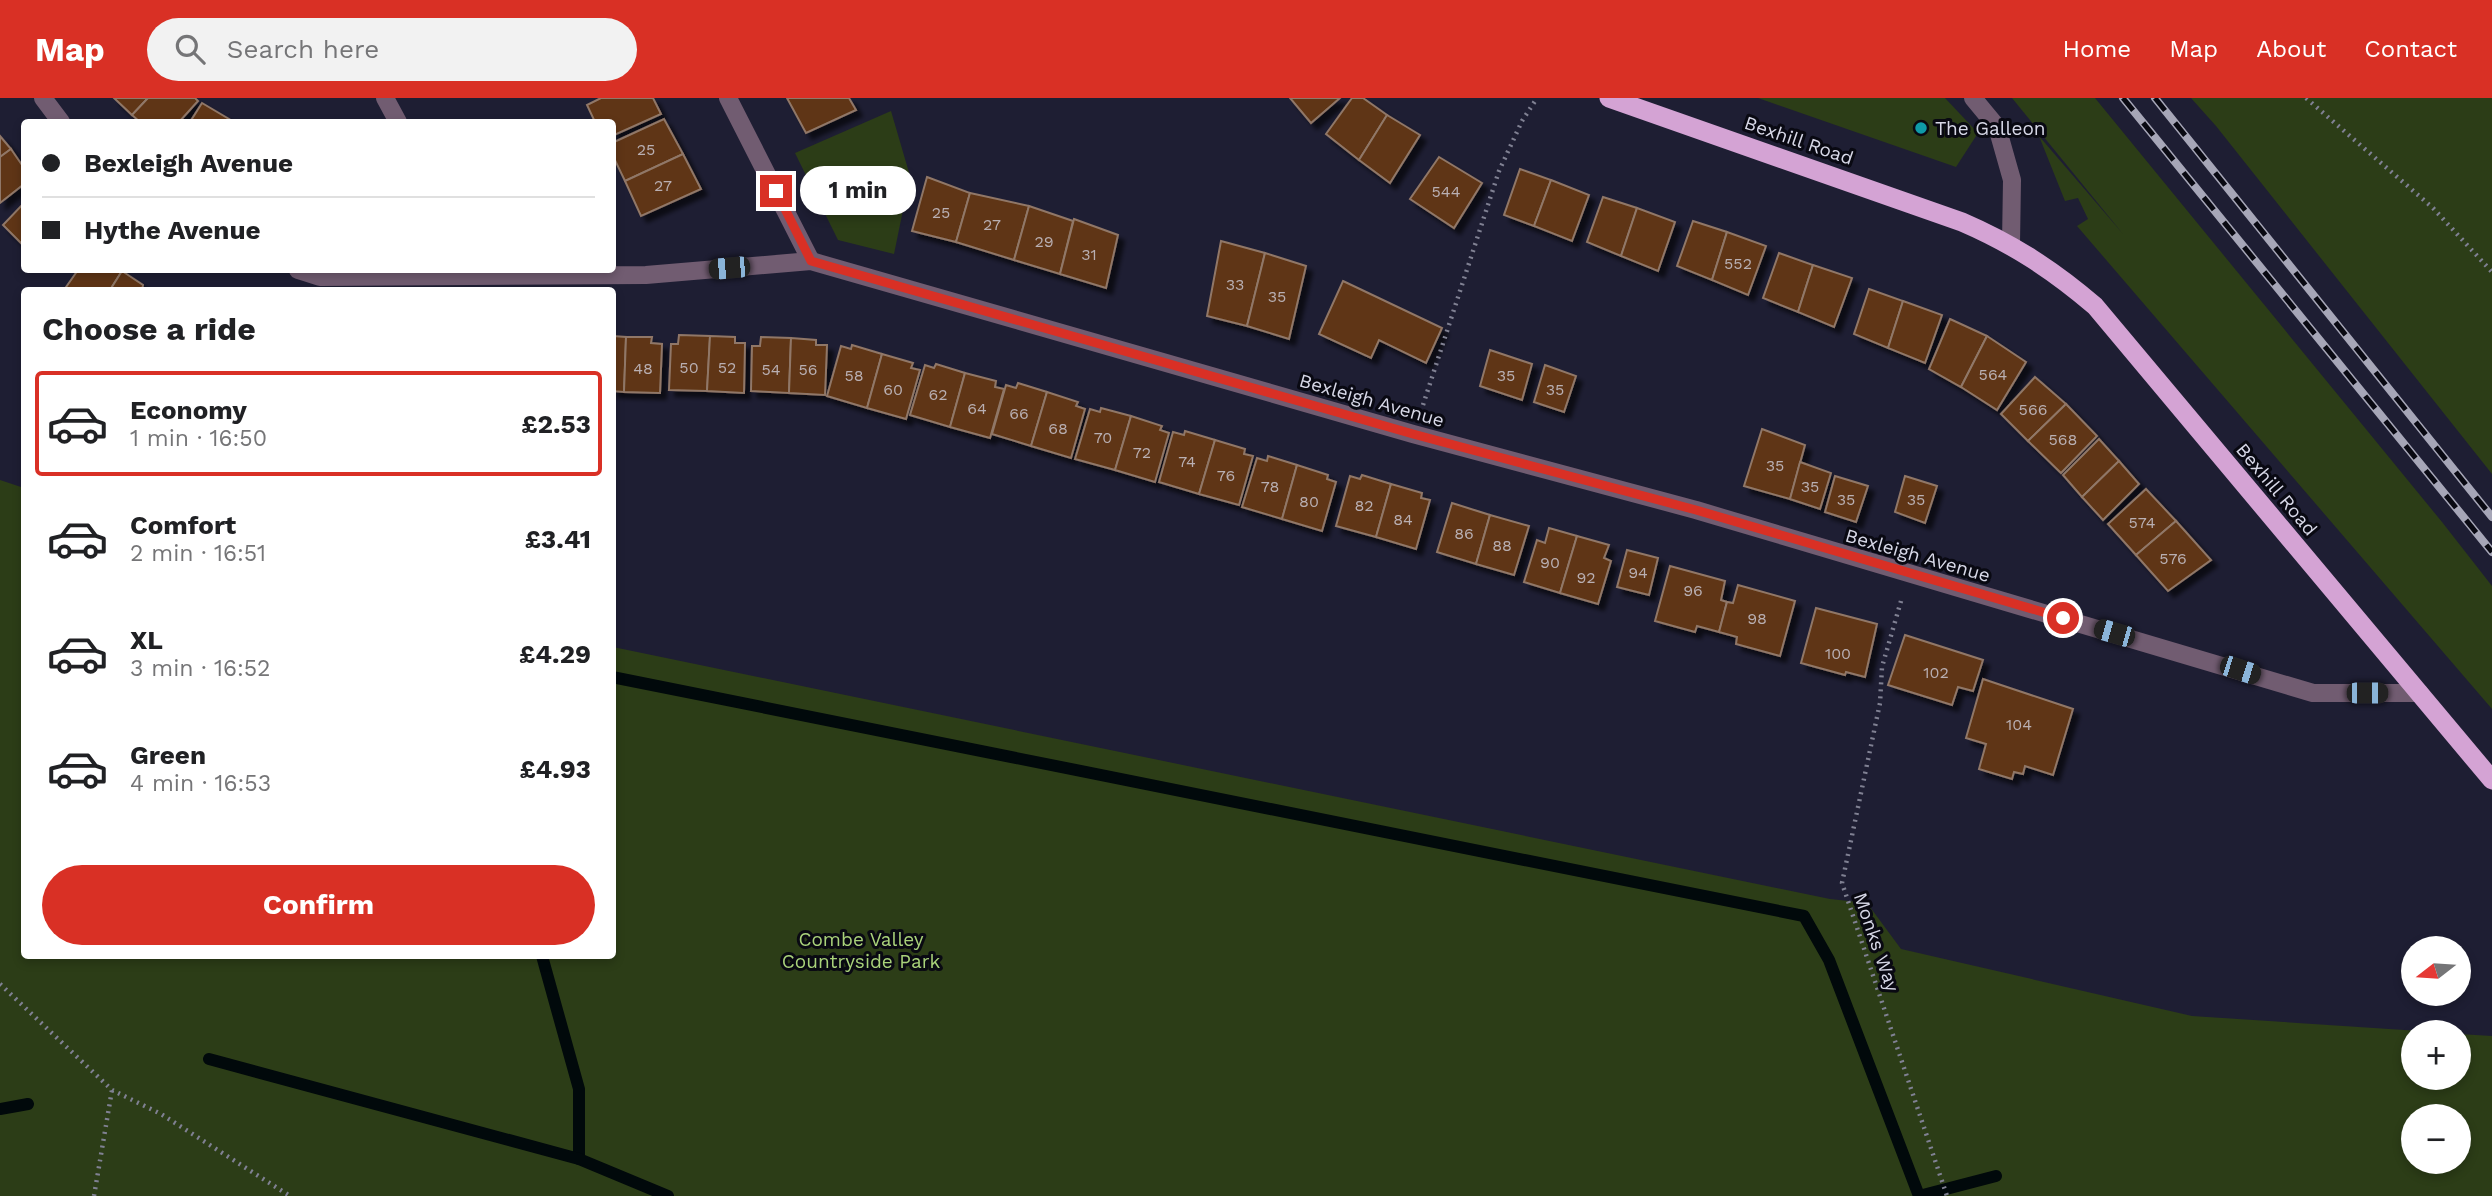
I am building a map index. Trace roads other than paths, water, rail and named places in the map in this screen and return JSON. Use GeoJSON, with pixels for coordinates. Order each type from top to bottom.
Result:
{"type":"FeatureCollection","features":[{"type":"Feature","properties":{"kind":"highway","name":"Bexhill Road"},"geometry":{"type":"LineString","coordinates":[[1609,98],[1962,222],[2011,243],[2056,272],[2095,306],[2492,780]]}},
{"type":"Feature","properties":{"kind":"street"},"geometry":{"type":"LineString","coordinates":[[43,98],[59,119]]}},
{"type":"Feature","properties":{"kind":"street"},"geometry":{"type":"LineString","coordinates":[[385,98],[396,119]]}},
{"type":"Feature","properties":{"kind":"street"},"geometry":{"type":"LineString","coordinates":[[728,98],[811,261]]}},
{"type":"Feature","properties":{"kind":"street"},"geometry":{"type":"LineString","coordinates":[[1973,98],[1997,127],[2012,180],[2011,243]]}},
{"type":"Feature","properties":{"kind":"street","name":"Bexleigh Avenue"},"geometry":{"type":"LineString","coordinates":[[307,273],[320,277],[476,273],[646,275],[811,261],[1413,434],[1696,510],[2313,693],[2420,693]]}},
{"type":"Feature","properties":{"kind":"waterway"},"geometry":{"type":"LineString","coordinates":[[616,678],[1804,916],[1829,960],[1919,1196],[1996,1176]]}},
{"type":"Feature","properties":{"kind":"waterway"},"geometry":{"type":"LineString","coordinates":[[543,959],[579,1089],[579,1159]]}},
{"type":"Feature","properties":{"kind":"waterway"},"geometry":{"type":"LineString","coordinates":[[209,1059],[579,1159],[668,1196]]}},
{"type":"Feature","properties":{"kind":"waterway"},"geometry":{"type":"LineString","coordinates":[[0,1109],[28,1104]]}},
{"type":"Feature","properties":{"kind":"railway"},"geometry":{"type":"LineString","coordinates":[[2123,98],[2492,552]]}},
{"type":"Feature","properties":{"kind":"railway"},"geometry":{"type":"LineString","coordinates":[[2155,98],[2492,517]]}},
{"type":"Feature","properties":{"kind":"place","name":"The Galleon"},"geometry":{"type":"Point","coordinates":[1921,128]}},
{"type":"Feature","properties":{"kind":"park label","name":"Combe Valley Countryside Park"},"geometry":{"type":"Point","coordinates":[861,950]}}]}
